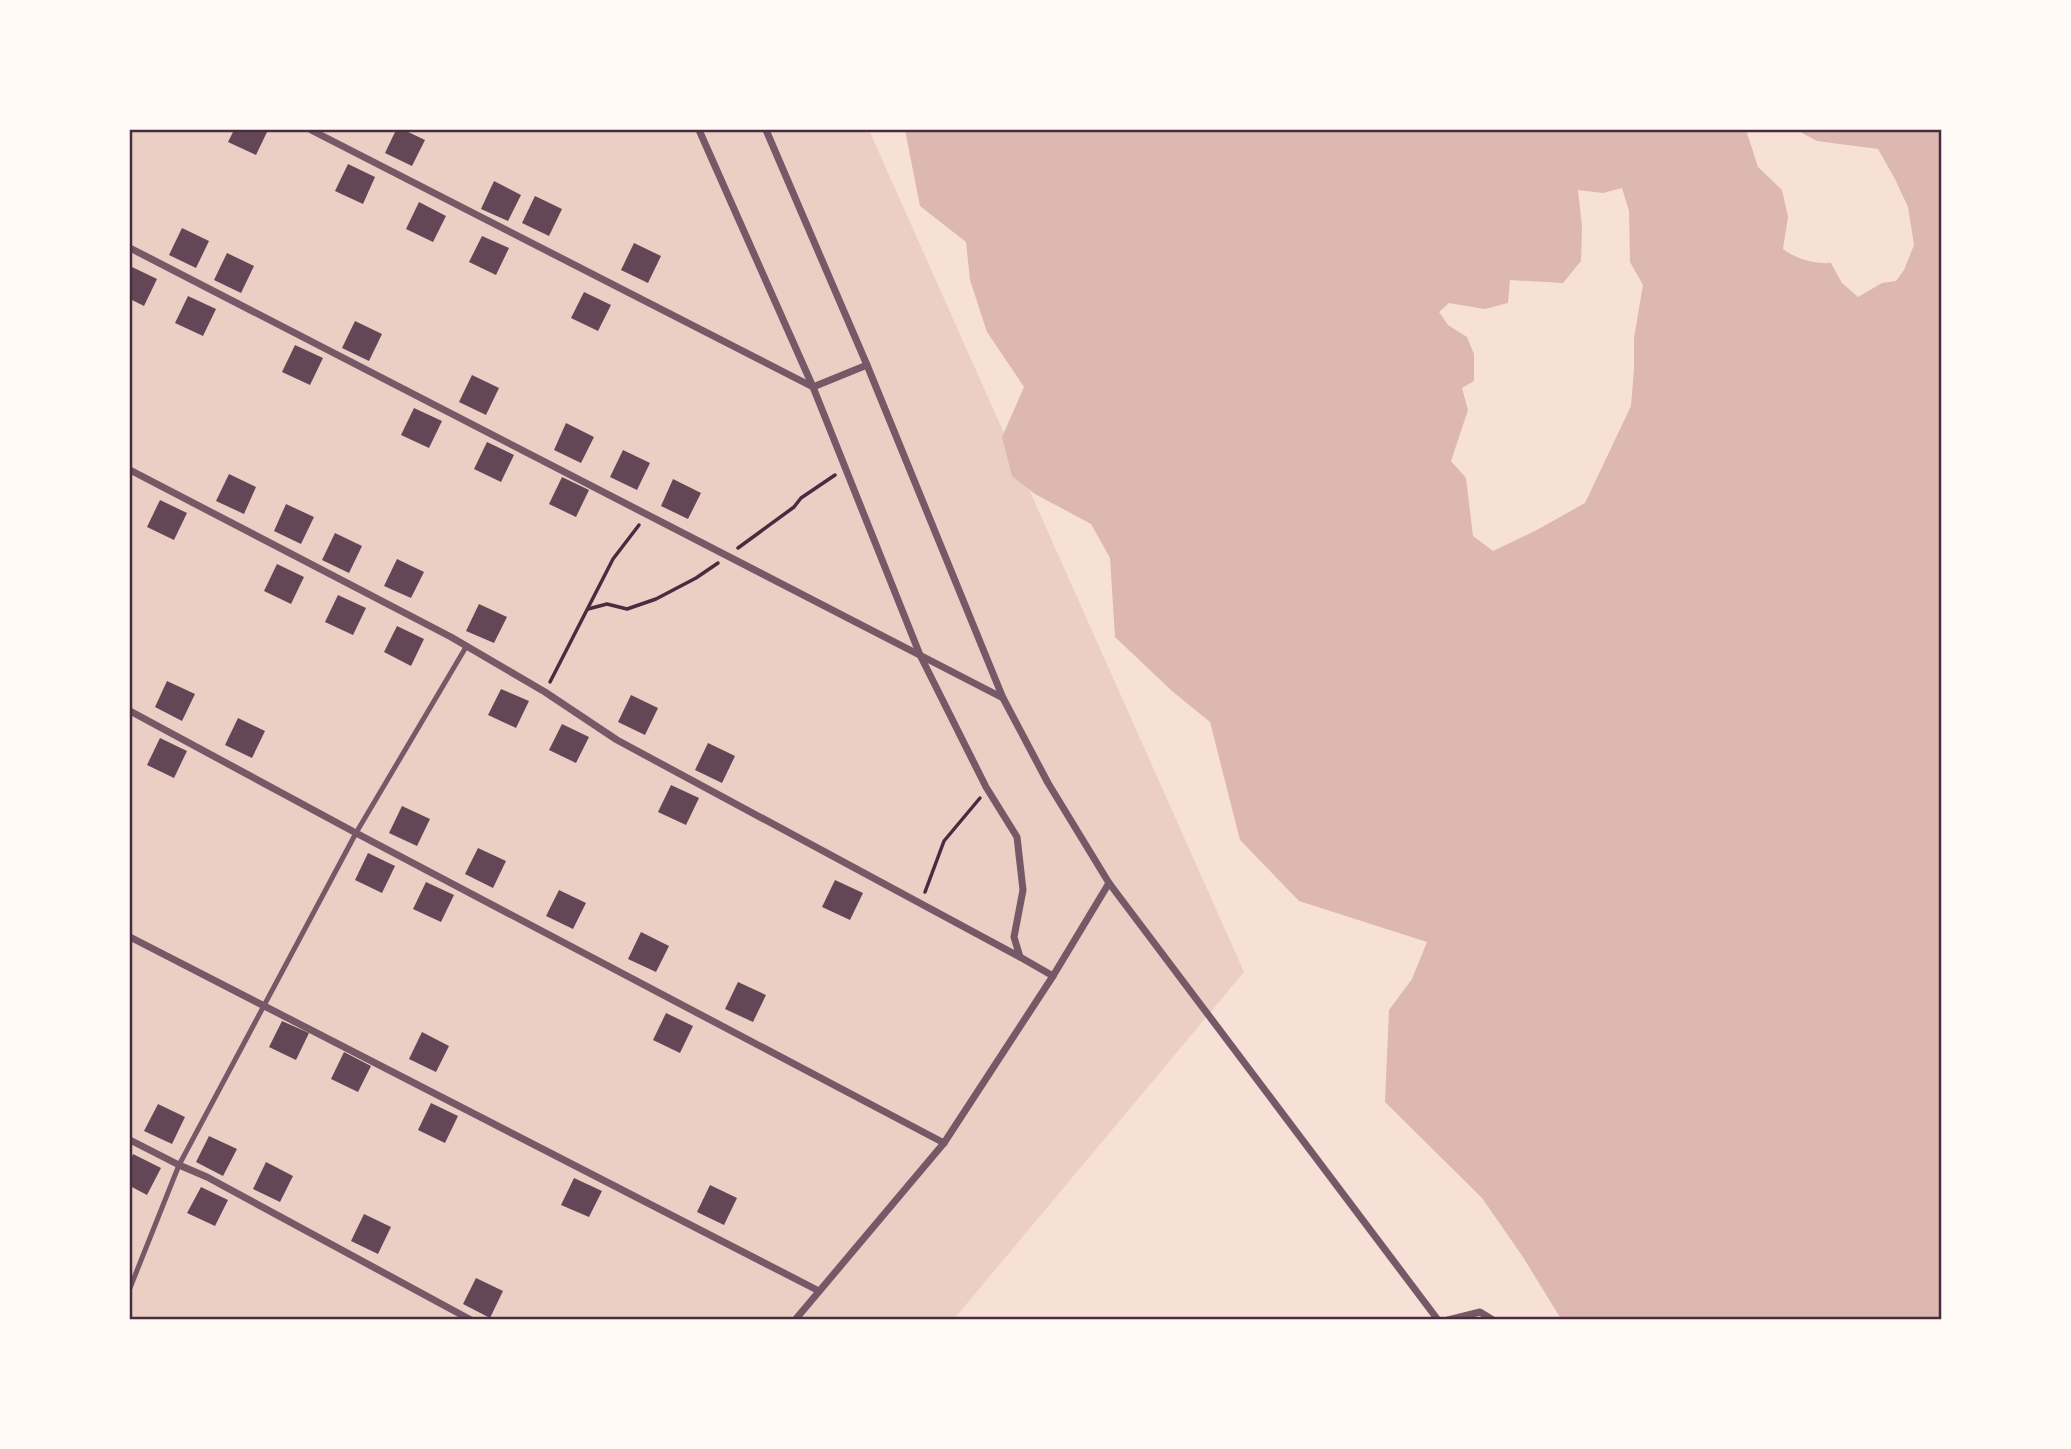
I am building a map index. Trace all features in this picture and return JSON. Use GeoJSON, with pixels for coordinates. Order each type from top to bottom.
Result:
{"type":"FeatureCollection","features":[{"type":"Feature","properties":{"kind":"street"},"geometry":{"type":"LineString","coordinates":[[311,130],[813,387],[867,365]]}},
{"type":"Feature","properties":{"kind":"street"},"geometry":{"type":"LineString","coordinates":[[699,130],[813,387],[920,655],[986,787],[1017,837],[1023,890],[1014,937],[1020,957]]}},
{"type":"Feature","properties":{"kind":"street"},"geometry":{"type":"LineString","coordinates":[[766,130],[867,365],[1003,698],[1048,783],[1109,883],[1438,1320]]}},
{"type":"Feature","properties":{"kind":"street"},"geometry":{"type":"LineString","coordinates":[[130,248],[1003,698]]}},
{"type":"Feature","properties":{"kind":"street"},"geometry":{"type":"LineString","coordinates":[[130,470],[466,647],[545,692],[617,740],[1054,976]]}},
{"type":"Feature","properties":{"kind":"street"},"geometry":{"type":"LineString","coordinates":[[130,711],[943,1143]]}},
{"type":"Feature","properties":{"kind":"street"},"geometry":{"type":"LineString","coordinates":[[795,1320],[943,1143],[1054,976],[1109,883]]}},
{"type":"Feature","properties":{"kind":"street"},"geometry":{"type":"LineString","coordinates":[[130,937],[819,1291]]}},
{"type":"Feature","properties":{"kind":"street"},"geometry":{"type":"LineString","coordinates":[[130,1140],[207,1177],[471,1320]]}},
{"type":"Feature","properties":{"kind":"street"},"geometry":{"type":"LineString","coordinates":[[1448,1320],[1479,1312],[1493,1320]]}},
{"type":"Feature","properties":{"kind":"lane"},"geometry":{"type":"LineString","coordinates":[[130,1288],[178,1165],[356,833],[466,647]]}},
{"type":"Feature","properties":{"kind":"path"},"geometry":{"type":"LineString","coordinates":[[545,692],[613,559],[647,515]]}},
{"type":"Feature","properties":{"kind":"path"},"geometry":{"type":"LineString","coordinates":[[921,903],[944,841],[986,787]]}},
{"type":"Feature","properties":{"kind":"shaded area"},"geometry":{"type":"Polygon","coordinates":[[[130,130],[869,130],[1244,972],[954,1319],[130,1320],[130,130]]]}},
{"type":"Feature","properties":{"kind":"shaded area"},"geometry":{"type":"Polygon","coordinates":[[[905,130],[1750,130],[1747,133],[1758,167],[1782,190],[1788,217],[1783,249],[1806,260],[1831,263],[1842,283],[1858,297],[1882,283],[1896,281],[1904,270],[1914,245],[1908,207],[1878,149],[1817,141],[1800,130],[1941,130],[1941,1319],[1561,1319],[1482,1198],[1385,1102],[1389,1010],[1412,979],[1427,942],[1299,901],[1240,840],[1210,722],[1172,691],[1115,637],[1110,558],[1091,524],[1035,494],[1012,476],[1002,437],[1024,387],[987,332],[970,280],[966,242],[920,206],[905,130]],[[1622,188],[1603,193],[1578,190],[1582,227],[1581,261],[1563,283],[1510,280],[1508,303],[1485,309],[1449,303],[1439,312],[1448,325],[1467,337],[1474,354],[1474,381],[1462,388],[1468,410],[1451,461],[1466,478],[1473,536],[1493,551],[1585,503],[1631,406],[1634,338],[1643,285],[1630,262],[1629,211],[1622,188]]]}},
{"type":"Feature","properties":{"kind":"building"},"geometry":{"type":"Polygon","coordinates":[[[234,130],[268,130],[256,155],[228,142],[234,130]]]}},
{"type":"Feature","properties":{"kind":"building"},"geometry":{"type":"Polygon","coordinates":[[[396,130],[404,130],[425,140],[412,166],[385,153],[396,130]]]}},
{"type":"Feature","properties":{"kind":"building"},"geometry":{"type":"Polygon","coordinates":[[[348,164],[375,177],[363,204],[335,191],[348,164]]]}},
{"type":"Feature","properties":{"kind":"building"},"geometry":{"type":"Polygon","coordinates":[[[494,181],[521,195],[508,221],[481,209],[494,181]]]}},
{"type":"Feature","properties":{"kind":"building"},"geometry":{"type":"Polygon","coordinates":[[[535,196],[562,209],[549,236],[522,223],[535,196]]]}},
{"type":"Feature","properties":{"kind":"building"},"geometry":{"type":"Polygon","coordinates":[[[419,202],[446,216],[433,242],[406,229],[419,202]]]}},
{"type":"Feature","properties":{"kind":"building"},"geometry":{"type":"Polygon","coordinates":[[[182,228],[209,241],[196,268],[169,255],[182,228]]]}},
{"type":"Feature","properties":{"kind":"building"},"geometry":{"type":"Polygon","coordinates":[[[482,236],[509,248],[496,275],[469,262],[482,236]]]}},
{"type":"Feature","properties":{"kind":"building"},"geometry":{"type":"Polygon","coordinates":[[[634,243],[661,256],[648,283],[621,270],[634,243]]]}},
{"type":"Feature","properties":{"kind":"building"},"geometry":{"type":"Polygon","coordinates":[[[227,253],[254,266],[241,293],[214,280],[227,253]]]}},
{"type":"Feature","properties":{"kind":"building"},"geometry":{"type":"Polygon","coordinates":[[[130,266],[157,279],[144,306],[130,299],[130,266]]]}},
{"type":"Feature","properties":{"kind":"building"},"geometry":{"type":"Polygon","coordinates":[[[584,292],[611,305],[598,331],[571,318],[584,292]]]}},
{"type":"Feature","properties":{"kind":"building"},"geometry":{"type":"Polygon","coordinates":[[[188,296],[216,309],[203,336],[175,323],[188,296]]]}},
{"type":"Feature","properties":{"kind":"building"},"geometry":{"type":"Polygon","coordinates":[[[355,321],[382,334],[369,361],[342,348],[355,321]]]}},
{"type":"Feature","properties":{"kind":"building"},"geometry":{"type":"Polygon","coordinates":[[[295,345],[323,358],[310,385],[282,372],[295,345]]]}},
{"type":"Feature","properties":{"kind":"building"},"geometry":{"type":"Polygon","coordinates":[[[472,375],[499,388],[486,415],[459,402],[472,375]]]}},
{"type":"Feature","properties":{"kind":"building"},"geometry":{"type":"Polygon","coordinates":[[[414,408],[442,421],[429,448],[401,435],[414,408]]]}},
{"type":"Feature","properties":{"kind":"building"},"geometry":{"type":"Polygon","coordinates":[[[566,423],[594,437],[581,463],[554,450],[566,423]]]}},
{"type":"Feature","properties":{"kind":"building"},"geometry":{"type":"Polygon","coordinates":[[[487,442],[514,455],[501,482],[474,469],[487,442]]]}},
{"type":"Feature","properties":{"kind":"building"},"geometry":{"type":"Polygon","coordinates":[[[623,450],[650,463],[637,490],[610,477],[623,450]]]}},
{"type":"Feature","properties":{"kind":"building"},"geometry":{"type":"Polygon","coordinates":[[[229,474],[256,487],[244,514],[216,501],[229,474]]]}},
{"type":"Feature","properties":{"kind":"building"},"geometry":{"type":"Polygon","coordinates":[[[562,477],[589,490],[576,517],[549,504],[562,477]]]}},
{"type":"Feature","properties":{"kind":"building"},"geometry":{"type":"Polygon","coordinates":[[[673,479],[701,493],[688,519],[661,506],[673,479]]]}},
{"type":"Feature","properties":{"kind":"building"},"geometry":{"type":"Polygon","coordinates":[[[160,500],[187,513],[174,540],[147,527],[160,500]]]}},
{"type":"Feature","properties":{"kind":"building"},"geometry":{"type":"Polygon","coordinates":[[[286,504],[314,517],[301,544],[274,531],[286,504]]]}},
{"type":"Feature","properties":{"kind":"building"},"geometry":{"type":"Polygon","coordinates":[[[335,533],[362,546],[349,573],[322,560],[335,533]]]}},
{"type":"Feature","properties":{"kind":"building"},"geometry":{"type":"Polygon","coordinates":[[[397,559],[424,572],[411,598],[384,586],[397,559]]]}},
{"type":"Feature","properties":{"kind":"building"},"geometry":{"type":"Polygon","coordinates":[[[277,564],[304,577],[291,604],[264,591],[277,564]]]}},
{"type":"Feature","properties":{"kind":"building"},"geometry":{"type":"Polygon","coordinates":[[[338,595],[366,608],[353,635],[325,622],[338,595]]]}},
{"type":"Feature","properties":{"kind":"building"},"geometry":{"type":"Polygon","coordinates":[[[479,604],[507,617],[494,643],[466,631],[479,604]]]}},
{"type":"Feature","properties":{"kind":"building"},"geometry":{"type":"Polygon","coordinates":[[[397,626],[424,639],[411,666],[384,652],[397,626]]]}},
{"type":"Feature","properties":{"kind":"building"},"geometry":{"type":"Polygon","coordinates":[[[167,681],[195,694],[182,721],[155,707],[167,681]]]}},
{"type":"Feature","properties":{"kind":"building"},"geometry":{"type":"Polygon","coordinates":[[[501,689],[529,701],[516,728],[488,715],[501,689]]]}},
{"type":"Feature","properties":{"kind":"building"},"geometry":{"type":"Polygon","coordinates":[[[631,695],[658,708],[645,735],[618,722],[631,695]]]}},
{"type":"Feature","properties":{"kind":"building"},"geometry":{"type":"Polygon","coordinates":[[[238,718],[265,731],[252,758],[225,745],[238,718]]]}},
{"type":"Feature","properties":{"kind":"building"},"geometry":{"type":"Polygon","coordinates":[[[562,724],[589,737],[576,763],[549,750],[562,724]]]}},
{"type":"Feature","properties":{"kind":"building"},"geometry":{"type":"Polygon","coordinates":[[[160,738],[187,751],[174,778],[147,765],[160,738]]]}},
{"type":"Feature","properties":{"kind":"building"},"geometry":{"type":"Polygon","coordinates":[[[708,743],[735,756],[722,783],[695,770],[708,743]]]}},
{"type":"Feature","properties":{"kind":"building"},"geometry":{"type":"Polygon","coordinates":[[[671,785],[699,798],[686,825],[658,812],[671,785]]]}},
{"type":"Feature","properties":{"kind":"building"},"geometry":{"type":"Polygon","coordinates":[[[402,806],[430,819],[417,846],[389,833],[402,806]]]}},
{"type":"Feature","properties":{"kind":"building"},"geometry":{"type":"Polygon","coordinates":[[[478,848],[506,861],[493,888],[465,874],[478,848]]]}},
{"type":"Feature","properties":{"kind":"building"},"geometry":{"type":"Polygon","coordinates":[[[368,853],[395,866],[382,893],[355,880],[368,853]]]}},
{"type":"Feature","properties":{"kind":"building"},"geometry":{"type":"Polygon","coordinates":[[[835,880],[863,893],[850,920],[822,907],[835,880]]]}},
{"type":"Feature","properties":{"kind":"building"},"geometry":{"type":"Polygon","coordinates":[[[426,882],[454,895],[441,922],[413,909],[426,882]]]}},
{"type":"Feature","properties":{"kind":"building"},"geometry":{"type":"Polygon","coordinates":[[[559,890],[586,903],[573,929],[546,916],[559,890]]]}},
{"type":"Feature","properties":{"kind":"building"},"geometry":{"type":"Polygon","coordinates":[[[641,932],[669,946],[656,972],[628,959],[641,932]]]}},
{"type":"Feature","properties":{"kind":"building"},"geometry":{"type":"Polygon","coordinates":[[[738,982],[766,995],[753,1022],[725,1009],[738,982]]]}},
{"type":"Feature","properties":{"kind":"building"},"geometry":{"type":"Polygon","coordinates":[[[666,1013],[693,1026],[680,1053],[653,1040],[666,1013]]]}},
{"type":"Feature","properties":{"kind":"building"},"geometry":{"type":"Polygon","coordinates":[[[282,1021],[309,1033],[296,1060],[269,1047],[282,1021]]]}},
{"type":"Feature","properties":{"kind":"building"},"geometry":{"type":"Polygon","coordinates":[[[422,1032],[449,1046],[436,1072],[409,1059],[422,1032]]]}},
{"type":"Feature","properties":{"kind":"building"},"geometry":{"type":"Polygon","coordinates":[[[344,1052],[371,1066],[358,1092],[331,1079],[344,1052]]]}},
{"type":"Feature","properties":{"kind":"building"},"geometry":{"type":"Polygon","coordinates":[[[431,1103],[458,1116],[445,1143],[418,1130],[431,1103]]]}},
{"type":"Feature","properties":{"kind":"building"},"geometry":{"type":"Polygon","coordinates":[[[158,1104],[185,1117],[172,1144],[144,1131],[158,1104]]]}},
{"type":"Feature","properties":{"kind":"building"},"geometry":{"type":"Polygon","coordinates":[[[209,1136],[237,1149],[223,1176],[196,1162],[209,1136]]]}},
{"type":"Feature","properties":{"kind":"building"},"geometry":{"type":"Polygon","coordinates":[[[133,1154],[161,1168],[147,1195],[130,1186],[130,1162],[133,1154]]]}},
{"type":"Feature","properties":{"kind":"building"},"geometry":{"type":"Polygon","coordinates":[[[266,1162],[293,1176],[280,1202],[253,1189],[266,1162]]]}},
{"type":"Feature","properties":{"kind":"building"},"geometry":{"type":"Polygon","coordinates":[[[574,1178],[602,1191],[589,1217],[561,1205],[574,1178]]]}},
{"type":"Feature","properties":{"kind":"building"},"geometry":{"type":"Polygon","coordinates":[[[710,1185],[737,1198],[724,1225],[697,1212],[710,1185]]]}},
{"type":"Feature","properties":{"kind":"building"},"geometry":{"type":"Polygon","coordinates":[[[201,1187],[228,1200],[215,1226],[187,1213],[201,1187]]]}},
{"type":"Feature","properties":{"kind":"building"},"geometry":{"type":"Polygon","coordinates":[[[364,1214],[391,1227],[378,1254],[351,1241],[364,1214]]]}},
{"type":"Feature","properties":{"kind":"building"},"geometry":{"type":"Polygon","coordinates":[[[476,1278],[503,1291],[490,1318],[463,1304],[476,1278]]]}}]}
